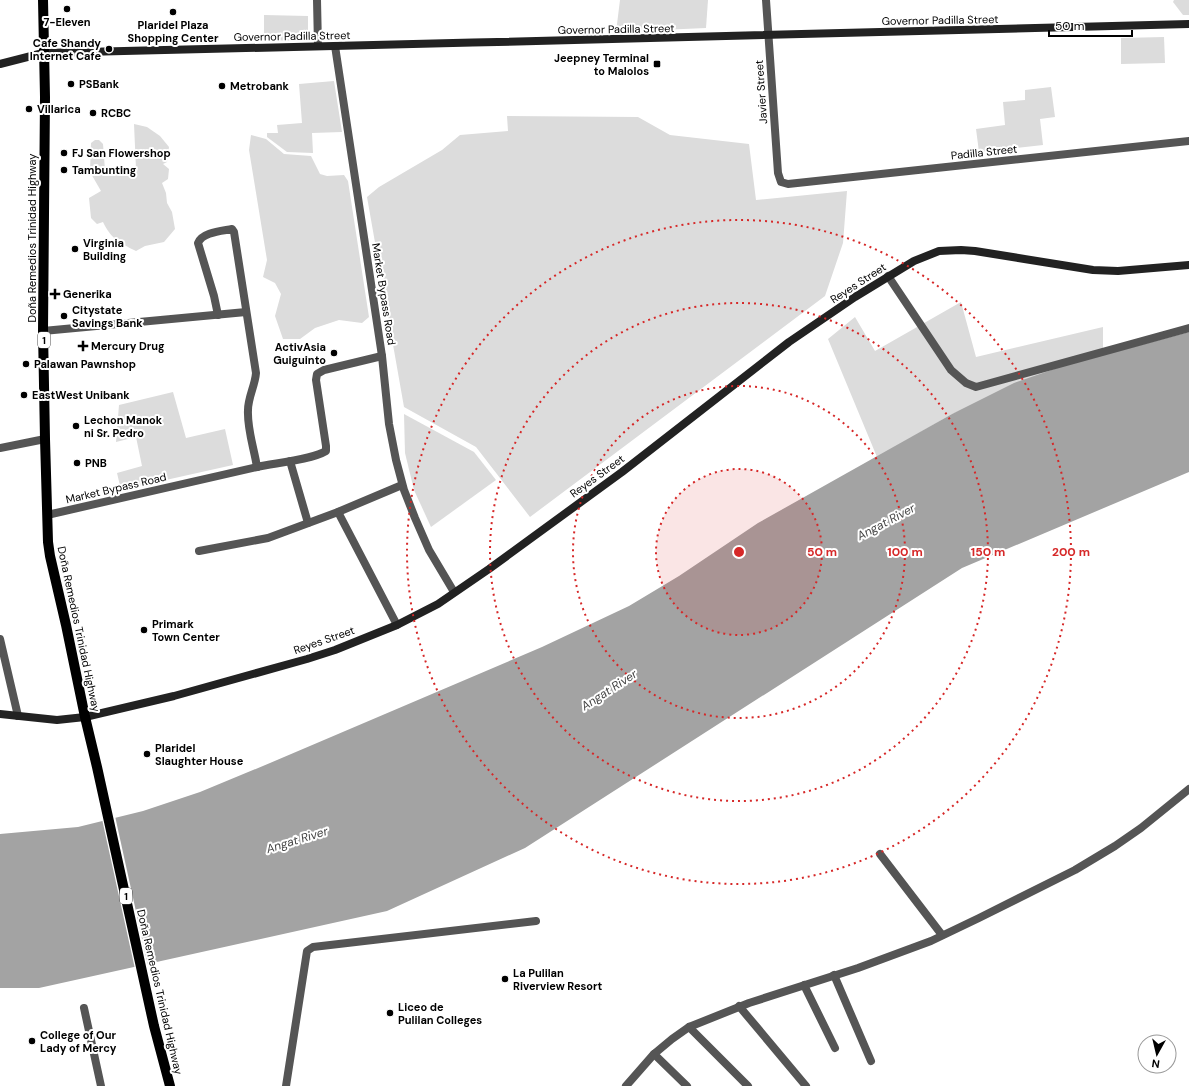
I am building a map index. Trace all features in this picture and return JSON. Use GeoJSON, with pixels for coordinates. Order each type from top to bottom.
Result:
{"type":"FeatureCollection","features":[{"type":"Feature","properties":{"kind":"main road","name":"Doña Remedios Trinidad Highway"},"geometry":{"type":"LineString","coordinates":[[43,0],[45,97],[45,439],[50,556],[154,1026],[170,1086]]}},
{"type":"Feature","properties":{"kind":"street"},"geometry":{"type":"LineString","coordinates":[[318,0],[318,46]]}},
{"type":"Feature","properties":{"kind":"street","name":"Javier Street"},"geometry":{"type":"LineString","coordinates":[[766,0],[778,173],[781,182]]}},
{"type":"Feature","properties":{"kind":"street","name":"Governor Padilla Street"},"geometry":{"type":"LineString","coordinates":[[0,64],[43,53],[768,36],[1189,24]]}},
{"type":"Feature","properties":{"kind":"street","name":"Market Bypass Road"},"geometry":{"type":"LineString","coordinates":[[48,515],[257,466],[321,454],[326,451],[316,380],[317,374],[324,370],[382,356],[335,46]]}},
{"type":"Feature","properties":{"kind":"street","name":"Padilla Street"},"geometry":{"type":"LineString","coordinates":[[781,182],[788,184],[1189,141]]}},
{"type":"Feature","properties":{"kind":"street"},"geometry":{"type":"LineString","coordinates":[[218,315],[214,296],[198,243],[199,240],[205,236],[232,229],[234,232],[256,373],[255,384],[250,397],[248,410],[257,466]]}},
{"type":"Feature","properties":{"kind":"street","name":"Reyes Street"},"geometry":{"type":"LineString","coordinates":[[0,714],[57,720],[85,718],[174,696],[307,659],[335,650],[397,625],[438,604],[488,569],[622,472],[789,342],[888,276],[914,261],[939,251],[961,250],[1093,270],[1118,271],[1189,265]]}},
{"type":"Feature","properties":{"kind":"street"},"geometry":{"type":"LineString","coordinates":[[888,276],[951,370],[966,383],[976,387],[1189,328]]}},
{"type":"Feature","properties":{"kind":"street"},"geometry":{"type":"LineString","coordinates":[[44,331],[246,312]]}},
{"type":"Feature","properties":{"kind":"street"},"geometry":{"type":"LineString","coordinates":[[382,356],[389,424],[402,485],[429,550],[454,592]]}},
{"type":"Feature","properties":{"kind":"street"},"geometry":{"type":"LineString","coordinates":[[0,448],[45,439]]}},
{"type":"Feature","properties":{"kind":"street"},"geometry":{"type":"LineString","coordinates":[[290,461],[308,523]]}},
{"type":"Feature","properties":{"kind":"street"},"geometry":{"type":"LineString","coordinates":[[199,551],[268,538],[338,512],[402,485]]}},
{"type":"Feature","properties":{"kind":"street"},"geometry":{"type":"LineString","coordinates":[[338,512],[397,625]]}},
{"type":"Feature","properties":{"kind":"street"},"geometry":{"type":"LineString","coordinates":[[0,639],[18,716]]}},
{"type":"Feature","properties":{"kind":"street"},"geometry":{"type":"LineString","coordinates":[[626,1086],[654,1054],[689,1027],[739,1006],[858,968],[942,935],[979,918],[1075,870],[1115,846],[1141,828],[1189,789]]}},
{"type":"Feature","properties":{"kind":"street"},"geometry":{"type":"LineString","coordinates":[[880,854],[942,935]]}},
{"type":"Feature","properties":{"kind":"street"},"geometry":{"type":"LineString","coordinates":[[286,1086],[307,951],[313,947],[536,921]]}},
{"type":"Feature","properties":{"kind":"street"},"geometry":{"type":"LineString","coordinates":[[834,976],[871,1061]]}},
{"type":"Feature","properties":{"kind":"street"},"geometry":{"type":"LineString","coordinates":[[804,985],[834,1048]]}},
{"type":"Feature","properties":{"kind":"street"},"geometry":{"type":"LineString","coordinates":[[739,1006],[806,1086]]}},
{"type":"Feature","properties":{"kind":"street"},"geometry":{"type":"LineString","coordinates":[[84,1008],[101,1086]]}},
{"type":"Feature","properties":{"kind":"street"},"geometry":{"type":"LineString","coordinates":[[689,1027],[748,1086]]}},
{"type":"Feature","properties":{"kind":"street"},"geometry":{"type":"LineString","coordinates":[[654,1054],[687,1086]]}},
{"type":"Feature","properties":{"kind":"shaded area"},"geometry":{"type":"Polygon","coordinates":[[[620,0],[708,0],[706,28],[616,32],[620,0]]]}},
{"type":"Feature","properties":{"kind":"shaded area"},"geometry":{"type":"Polygon","coordinates":[[[1174,0],[1189,0],[1189,15],[1183,15],[1173,2],[1174,0]]]}},
{"type":"Feature","properties":{"kind":"shaded area"},"geometry":{"type":"Polygon","coordinates":[[[264,15],[308,16],[308,41],[264,40],[264,15]]]}},
{"type":"Feature","properties":{"kind":"shaded area"},"geometry":{"type":"Polygon","coordinates":[[[1164,37],[1165,63],[1121,64],[1121,38],[1164,37]]]}},
{"type":"Feature","properties":{"kind":"shaded area"},"geometry":{"type":"Polygon","coordinates":[[[334,81],[342,132],[312,133],[313,153],[287,152],[267,137],[267,133],[278,133],[277,125],[302,123],[299,84],[334,81]]]}},
{"type":"Feature","properties":{"kind":"shaded area"},"geometry":{"type":"Polygon","coordinates":[[[1051,87],[1055,117],[1040,119],[1043,145],[979,152],[976,129],[1005,125],[1003,102],[1025,100],[1025,90],[1051,87]]]}},
{"type":"Feature","properties":{"kind":"shaded area"},"geometry":{"type":"Polygon","coordinates":[[[507,116],[638,117],[670,135],[749,144],[756,200],[847,191],[843,243],[825,296],[530,517],[476,447],[404,407],[367,197],[379,187],[442,150],[460,135],[508,131],[507,116]]]}},
{"type":"Feature","properties":{"kind":"shaded area"},"geometry":{"type":"Polygon","coordinates":[[[134,124],[147,127],[160,136],[169,147],[167,162],[163,164],[169,169],[168,179],[162,183],[166,193],[167,203],[172,212],[175,229],[164,242],[145,246],[136,251],[116,240],[109,233],[103,222],[97,224],[91,218],[89,198],[101,191],[90,172],[91,143],[95,140],[99,140],[103,144],[105,170],[136,169],[134,124]]]}},
{"type":"Feature","properties":{"kind":"shaded area"},"geometry":{"type":"Polygon","coordinates":[[[251,135],[266,139],[284,154],[311,156],[320,174],[327,176],[344,175],[348,181],[369,317],[362,323],[339,320],[315,328],[300,339],[283,339],[275,316],[281,294],[275,283],[263,277],[267,260],[249,150],[251,135]]]}},
{"type":"Feature","properties":{"kind":"shaded area"},"geometry":{"type":"Polygon","coordinates":[[[961,302],[976,357],[1103,327],[1103,355],[952,414],[877,457],[828,339],[855,317],[875,351],[961,302]]]}},
{"type":"Feature","properties":{"kind":"shaded area"},"geometry":{"type":"Polygon","coordinates":[[[173,392],[186,438],[225,429],[233,465],[121,490],[117,473],[142,466],[136,437],[116,442],[119,405],[173,392]]]}},
{"type":"Feature","properties":{"kind":"shaded area"},"geometry":{"type":"Polygon","coordinates":[[[404,414],[474,452],[496,480],[431,527],[414,490],[405,453],[404,414]]]}},
{"type":"Feature","properties":{"kind":"water","name":"Angat River"},"geometry":{"type":"Polygon","coordinates":[[[1189,332],[1189,472],[962,568],[525,848],[387,911],[39,988],[0,988],[0,834],[78,827],[143,811],[200,792],[270,763],[542,647],[629,606],[679,576],[758,523],[952,414],[1014,383],[1066,365],[1189,332]]]}},
{"type":"Feature","properties":{"kind":"pier"},"geometry":{"type":"Polygon","coordinates":[[[115,816],[148,966],[135,969],[102,819],[115,816]]]}},
{"type":"Feature","properties":{"kind":"place","name":"7-Eleven"},"geometry":{"type":"Point","coordinates":[67,9]}},
{"type":"Feature","properties":{"kind":"place","name":"Plaridel Plaza Shopping Center"},"geometry":{"type":"Point","coordinates":[173,12]}},
{"type":"Feature","properties":{"kind":"place","name":"Cafe Shandy Internet Cafe"},"geometry":{"type":"Point","coordinates":[109,49]}},
{"type":"Feature","properties":{"kind":"place","name":"Jeepney Terminal to Malolos"},"geometry":{"type":"Point","coordinates":[657,64]}},
{"type":"Feature","properties":{"kind":"place","name":"PSBank"},"geometry":{"type":"Point","coordinates":[71,84]}},
{"type":"Feature","properties":{"kind":"place","name":"Metrobank"},"geometry":{"type":"Point","coordinates":[222,86]}},
{"type":"Feature","properties":{"kind":"place","name":"Villarica"},"geometry":{"type":"Point","coordinates":[29,109]}},
{"type":"Feature","properties":{"kind":"place","name":"RCBC"},"geometry":{"type":"Point","coordinates":[93,113]}},
{"type":"Feature","properties":{"kind":"place","name":"FJ San Flowershop"},"geometry":{"type":"Point","coordinates":[64,153]}},
{"type":"Feature","properties":{"kind":"place","name":"Tambunting"},"geometry":{"type":"Point","coordinates":[64,170]}},
{"type":"Feature","properties":{"kind":"place","name":"Virginia Building"},"geometry":{"type":"Point","coordinates":[75,249]}},
{"type":"Feature","properties":{"kind":"place","name":"Generika"},"geometry":{"type":"Point","coordinates":[55,294]}},
{"type":"Feature","properties":{"kind":"place","name":"Citystate Savings Bank"},"geometry":{"type":"Point","coordinates":[64,316]}},
{"type":"Feature","properties":{"kind":"place","name":"Mercury Drug"},"geometry":{"type":"Point","coordinates":[83,346]}},
{"type":"Feature","properties":{"kind":"place","name":"ActivAsia Guiguinto"},"geometry":{"type":"Point","coordinates":[334,353]}},
{"type":"Feature","properties":{"kind":"place","name":"Palawan Pawnshop"},"geometry":{"type":"Point","coordinates":[26,364]}},
{"type":"Feature","properties":{"kind":"place","name":"EastWest Unibank"},"geometry":{"type":"Point","coordinates":[24,395]}},
{"type":"Feature","properties":{"kind":"place","name":"Lechon Manok ni Sr. Pedro"},"geometry":{"type":"Point","coordinates":[76,426]}},
{"type":"Feature","properties":{"kind":"place","name":"PNB"},"geometry":{"type":"Point","coordinates":[77,463]}},
{"type":"Feature","properties":{"kind":"place","name":"Primark Town Center"},"geometry":{"type":"Point","coordinates":[144,630]}},
{"type":"Feature","properties":{"kind":"place","name":"Plaridel Slaughter House"},"geometry":{"type":"Point","coordinates":[147,754]}},
{"type":"Feature","properties":{"kind":"place","name":"La Pulilan Riverview Resort"},"geometry":{"type":"Point","coordinates":[505,979]}},
{"type":"Feature","properties":{"kind":"place","name":"Liceo de Pulilan Colleges"},"geometry":{"type":"Point","coordinates":[390,1013]}},
{"type":"Feature","properties":{"kind":"place","name":"College of Our Lady of Mercy"},"geometry":{"type":"Point","coordinates":[32,1041]}}]}
